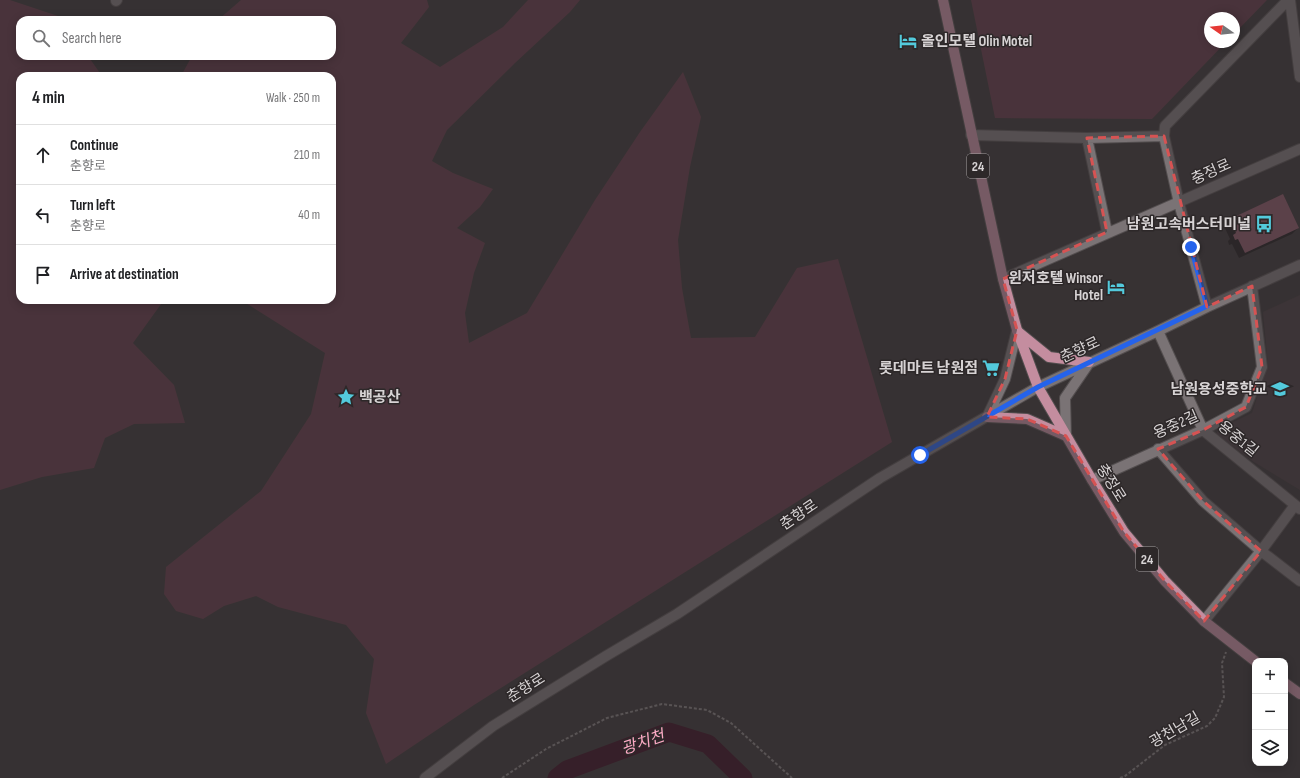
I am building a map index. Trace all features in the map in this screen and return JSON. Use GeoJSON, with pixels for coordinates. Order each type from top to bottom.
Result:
{"type":"FeatureCollection","features":[{"type":"Feature","properties":{"kind":"main road","name":"충정로"},"geometry":{"type":"LineString","coordinates":[[943,0],[1003,279],[1017,330],[1038,387],[1124,532],[1164,581],[1204,621],[1252,659]]}},
{"type":"Feature","properties":{"kind":"main road"},"geometry":{"type":"LineString","coordinates":[[1017,330],[1050,357],[1090,362]]}},
{"type":"Feature","properties":{"kind":"main road"},"geometry":{"type":"LineString","coordinates":[[987,417],[1027,419],[1066,436]]}},
{"type":"Feature","properties":{"kind":"main road"},"geometry":{"type":"LineString","coordinates":[[1288,685],[1300,694]]}},
{"type":"Feature","properties":{"kind":"street"},"geometry":{"type":"LineString","coordinates":[[1289,0],[1297,32],[1300,77]]}},
{"type":"Feature","properties":{"kind":"street"},"geometry":{"type":"LineString","coordinates":[[1207,306],[1179,203],[1164,136],[1165,126],[1289,0]]}},
{"type":"Feature","properties":{"kind":"street"},"geometry":{"type":"LineString","coordinates":[[971,135],[1086,138],[1164,136]]}},
{"type":"Feature","properties":{"kind":"street"},"geometry":{"type":"LineString","coordinates":[[1086,138],[1107,232]]}},
{"type":"Feature","properties":{"kind":"street","name":"충정로"},"geometry":{"type":"LineString","coordinates":[[1003,279],[1107,232],[1179,203],[1300,149]]}},
{"type":"Feature","properties":{"kind":"street","name":"춘향로"},"geometry":{"type":"LineString","coordinates":[[425,778],[493,726],[677,614],[880,478],[1038,387],[1158,331],[1207,306],[1300,265]]}},
{"type":"Feature","properties":{"kind":"street","name":"용중2길"},"geometry":{"type":"LineString","coordinates":[[1092,480],[1203,430],[1246,407],[1262,367],[1252,286]]}},
{"type":"Feature","properties":{"kind":"street"},"geometry":{"type":"LineString","coordinates":[[987,417],[1005,379],[1017,330]]}},
{"type":"Feature","properties":{"kind":"street","name":"용중1길"},"geometry":{"type":"LineString","coordinates":[[1158,331],[1203,430],[1297,507]]}},
{"type":"Feature","properties":{"kind":"street"},"geometry":{"type":"LineString","coordinates":[[1066,436],[1065,398],[1090,362]]}},
{"type":"Feature","properties":{"kind":"street"},"geometry":{"type":"LineString","coordinates":[[1158,449],[1203,502],[1261,551],[1300,581]]}},
{"type":"Feature","properties":{"kind":"street"},"geometry":{"type":"LineString","coordinates":[[1204,621],[1297,507]]}},
{"type":"Feature","properties":{"kind":"path","name":"광천남길"},"geometry":{"type":"LineString","coordinates":[[1120,778],[1125,776],[1165,745],[1207,726],[1215,718],[1224,697],[1222,663],[1230,642]]}},
{"type":"Feature","properties":{"kind":"path"},"geometry":{"type":"LineString","coordinates":[[502,778],[546,749],[607,718],[662,704],[707,710],[732,723],[792,778]]}},
{"type":"Feature","properties":{"kind":"highlighted area"},"geometry":{"type":"Polygon","coordinates":[[[1164,136],[1207,307],[1252,286],[1262,367],[1246,407],[1203,430],[1158,449],[1203,501],[1261,551],[1204,621],[1165,581],[1124,532],[1066,436],[1027,419],[987,417],[1005,379],[1017,330],[1003,279],[1107,232],[1087,138],[1164,136]]]}},
{"type":"Feature","properties":{"kind":"shaded area"},"geometry":{"type":"Polygon","coordinates":[[[0,0],[10,0],[58,16],[16,16],[16,60],[91,60],[99,72],[16,72],[16,304],[161,304],[133,343],[174,385],[185,423],[134,424],[105,438],[94,468],[42,477],[0,490],[0,0]]]}},
{"type":"Feature","properties":{"kind":"shaded area"},"geometry":{"type":"Polygon","coordinates":[[[241,0],[427,0],[429,7],[401,43],[440,67],[503,27],[528,0],[580,0],[570,12],[515,63],[447,130],[432,161],[453,173],[493,189],[480,207],[457,228],[485,243],[474,273],[465,313],[469,343],[527,313],[595,200],[640,132],[683,72],[701,117],[690,167],[678,240],[682,288],[691,338],[755,337],[797,268],[838,259],[892,442],[474,705],[386,764],[366,713],[374,659],[346,625],[278,607],[256,596],[224,606],[203,619],[176,611],[164,594],[166,567],[261,491],[311,414],[325,353],[247,304],[336,304],[336,72],[183,72],[190,60],[336,60],[336,16],[223,16],[241,0]]]}},
{"type":"Feature","properties":{"kind":"shaded area"},"geometry":{"type":"Polygon","coordinates":[[[971,0],[1267,0],[1240,28],[1240,12],[1204,12],[1204,48],[1220,48],[1152,119],[995,118],[971,0]]]}},
{"type":"Feature","properties":{"kind":"shaded area","name":"남원용성중학교"},"geometry":{"type":"Polygon","coordinates":[[[1300,295],[1300,490],[1254,462],[1216,434],[1219,429],[1252,413],[1268,364],[1263,312],[1300,295]]]}},
{"type":"Feature","properties":{"kind":"building","name":"남원고속버스터미널"},"geometry":{"type":"Polygon","coordinates":[[[1283,194],[1299,228],[1245,253],[1238,239],[1235,240],[1233,235],[1236,233],[1230,219],[1283,194]]]}},
{"type":"Feature","properties":{"kind":"waterway","name":"광치천"},"geometry":{"type":"LineString","coordinates":[[557,778],[567,770],[669,732],[708,744],[743,778]]}},
{"type":"Feature","properties":{"kind":"place","name":"올인모텔 Olin Motel"},"geometry":{"type":"Point","coordinates":[908,41]}},
{"type":"Feature","properties":{"kind":"place","name":"남원고속버스터미널"},"geometry":{"type":"Point","coordinates":[1264,224]}},
{"type":"Feature","properties":{"kind":"place","name":"윈저호텔 Winsor Hotel"},"geometry":{"type":"Point","coordinates":[1116,287]}},
{"type":"Feature","properties":{"kind":"place","name":"롯데마트 남원점"},"geometry":{"type":"Point","coordinates":[991,368]}},
{"type":"Feature","properties":{"kind":"place","name":"남원용성중학교"},"geometry":{"type":"Point","coordinates":[1280,389]}},
{"type":"Feature","properties":{"kind":"place","name":"백공산"},"geometry":{"type":"Point","coordinates":[346,397]}},
{"type":"Feature","properties":{"kind":"route"},"geometry":{"type":"LineString","coordinates":[[920,455],[1038,387],[1158,331],[1207,306],[1191,247]]}}]}
